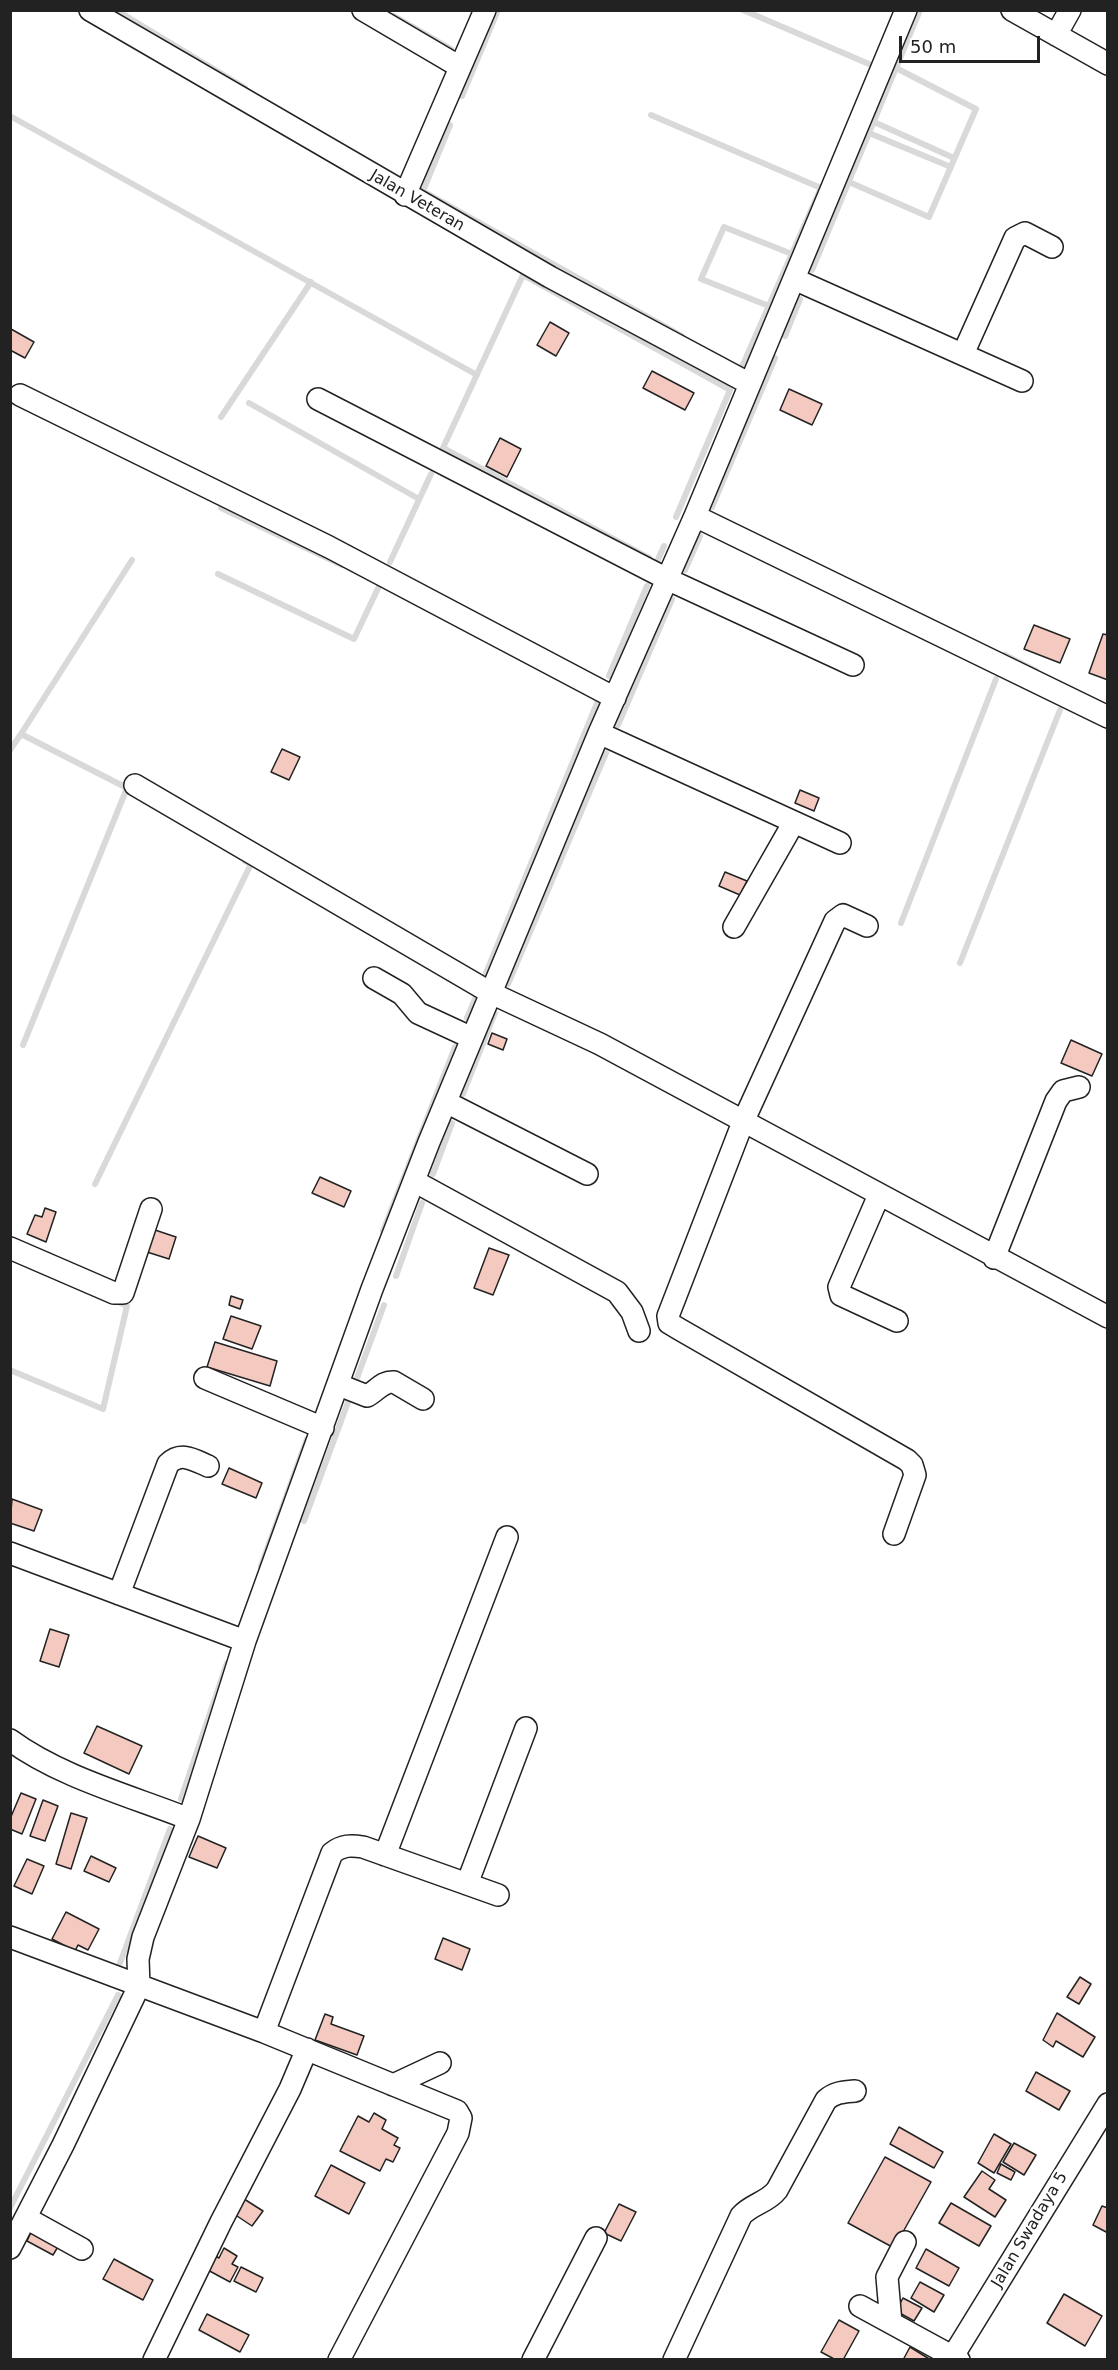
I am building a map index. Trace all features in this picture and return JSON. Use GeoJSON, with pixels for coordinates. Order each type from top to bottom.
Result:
{"type":"FeatureCollection","features":[{"type":"Feature","properties":{"kind":"street","name":"Jalan Veteran"},"geometry":{"type":"LineString","coordinates":[[90,10],[405,195],[550,277],[750,384]]}},
{"type":"Feature","properties":{"kind":"street"},"geometry":{"type":"LineString","coordinates":[[363,10],[460,67]]}},
{"type":"Feature","properties":{"kind":"street"},"geometry":{"type":"LineString","coordinates":[[405,195],[485,10]]}},
{"type":"Feature","properties":{"kind":"street"},"geometry":{"type":"LineString","coordinates":[[10,2248],[139,1986],[138,1959],[142,1937],[189,1819],[245,1641],[372,1290],[414,1181],[599,733],[695,516],[906,10]]}},
{"type":"Feature","properties":{"kind":"street"},"geometry":{"type":"LineString","coordinates":[[1012,10],[1107,64]]}},
{"type":"Feature","properties":{"kind":"street"},"geometry":{"type":"LineString","coordinates":[[1056,35],[1070,10]]}},
{"type":"Feature","properties":{"kind":"street"},"geometry":{"type":"LineString","coordinates":[[963,354],[1015,238],[1025,233],[1052,247]]}},
{"type":"Feature","properties":{"kind":"street"},"geometry":{"type":"LineString","coordinates":[[794,279],[1022,381]]}},
{"type":"Feature","properties":{"kind":"street"},"geometry":{"type":"LineString","coordinates":[[20,396],[329,547],[615,698]]}},
{"type":"Feature","properties":{"kind":"street"},"geometry":{"type":"LineString","coordinates":[[318,399],[667,579],[853,665]]}},
{"type":"Feature","properties":{"kind":"street"},"geometry":{"type":"LineString","coordinates":[[695,516],[1107,717]]}},
{"type":"Feature","properties":{"kind":"street"},"geometry":{"type":"LineString","coordinates":[[599,733],[840,843]]}},
{"type":"Feature","properties":{"kind":"street"},"geometry":{"type":"LineString","coordinates":[[135,785],[490,993],[600,1044],[1107,1317]]}},
{"type":"Feature","properties":{"kind":"street"},"geometry":{"type":"LineString","coordinates":[[734,927],[794,822]]}},
{"type":"Feature","properties":{"kind":"street"},"geometry":{"type":"LineString","coordinates":[[867,926],[843,915],[835,921],[743,1122],[668,1316],[669,1323],[907,1460],[915,1475],[894,1534]]}},
{"type":"Feature","properties":{"kind":"street"},"geometry":{"type":"LineString","coordinates":[[374,978],[402,994],[418,1013],[472,1038]]}},
{"type":"Feature","properties":{"kind":"street"},"geometry":{"type":"LineString","coordinates":[[994,1258],[1056,1101],[1063,1091],[1079,1087]]}},
{"type":"Feature","properties":{"kind":"street"},"geometry":{"type":"LineString","coordinates":[[446,1102],[587,1174]]}},
{"type":"Feature","properties":{"kind":"street"},"geometry":{"type":"LineString","coordinates":[[414,1181],[616,1292],[632,1312],[639,1331]]}},
{"type":"Feature","properties":{"kind":"street"},"geometry":{"type":"LineString","coordinates":[[879,1195],[839,1287],[841,1296],[897,1321]]}},
{"type":"Feature","properties":{"kind":"street"},"geometry":{"type":"LineString","coordinates":[[10,1248],[114,1293],[123,1293],[151,1209]]}},
{"type":"Feature","properties":{"kind":"street"},"geometry":{"type":"LineString","coordinates":[[205,1378],[323,1428]]}},
{"type":"Feature","properties":{"kind":"street"},"geometry":{"type":"LineString","coordinates":[[339,1385],[367,1396],[389,1381],[423,1398]]}},
{"type":"Feature","properties":{"kind":"street"},"geometry":{"type":"LineString","coordinates":[[119,1594],[168,1464],[175,1457],[186,1456],[208,1466]]}},
{"type":"Feature","properties":{"kind":"street"},"geometry":{"type":"LineString","coordinates":[[385,1855],[507,1537]]}},
{"type":"Feature","properties":{"kind":"street"},"geometry":{"type":"LineString","coordinates":[[10,1553],[245,1641]]}},
{"type":"Feature","properties":{"kind":"street"},"geometry":{"type":"LineString","coordinates":[[467,1884],[526,1728]]}},
{"type":"Feature","properties":{"kind":"street"},"geometry":{"type":"LineString","coordinates":[[10,1740],[30,1755],[52,1766],[189,1819]]}},
{"type":"Feature","properties":{"kind":"street"},"geometry":{"type":"LineString","coordinates":[[264,2032],[332,1853],[339,1847],[351,1845],[385,1855],[498,1895]]}},
{"type":"Feature","properties":{"kind":"street"},"geometry":{"type":"LineString","coordinates":[[10,1937],[264,2032],[457,2111],[461,2118],[458,2133],[339,2360]]}},
{"type":"Feature","properties":{"kind":"street"},"geometry":{"type":"LineString","coordinates":[[154,2360],[221,2222],[290,2089],[307,2049]]}},
{"type":"Feature","properties":{"kind":"street"},"geometry":{"type":"LineString","coordinates":[[393,2085],[440,2063]]}},
{"type":"Feature","properties":{"kind":"street"},"geometry":{"type":"LineString","coordinates":[[674,2360],[741,2216],[752,2206],[772,2197],[826,2100],[831,2095],[840,2092],[855,2091]]}},
{"type":"Feature","properties":{"kind":"street","name":"Jalan Swadaya 5"},"geometry":{"type":"LineString","coordinates":[[956,2358],[1107,2104]]}},
{"type":"Feature","properties":{"kind":"street"},"geometry":{"type":"LineString","coordinates":[[26,2218],[82,2249]]}},
{"type":"Feature","properties":{"kind":"street"},"geometry":{"type":"LineString","coordinates":[[533,2360],[596,2238]]}},
{"type":"Feature","properties":{"kind":"street"},"geometry":{"type":"LineString","coordinates":[[891,2323],[886,2282],[905,2242]]}},
{"type":"Feature","properties":{"kind":"street"},"geometry":{"type":"LineString","coordinates":[[860,2306],[956,2358]]}},
{"type":"Feature","properties":{"kind":"building"},"geometry":{"type":"Polygon","coordinates":[[[550,322],[569,333],[556,356],[537,345],[550,322]]]}},
{"type":"Feature","properties":{"kind":"building"},"geometry":{"type":"Polygon","coordinates":[[[11,329],[34,342],[25,358],[10,350],[11,329]]]}},
{"type":"Feature","properties":{"kind":"building"},"geometry":{"type":"Polygon","coordinates":[[[652,371],[694,393],[685,410],[643,388],[652,371]]]}},
{"type":"Feature","properties":{"kind":"building"},"geometry":{"type":"Polygon","coordinates":[[[789,389],[822,404],[812,425],[780,410],[789,389]]]}},
{"type":"Feature","properties":{"kind":"building"},"geometry":{"type":"Polygon","coordinates":[[[500,438],[521,449],[507,477],[486,466],[500,438]]]}},
{"type":"Feature","properties":{"kind":"building"},"geometry":{"type":"Polygon","coordinates":[[[1034,625],[1070,639],[1060,663],[1024,649],[1034,625]]]}},
{"type":"Feature","properties":{"kind":"building"},"geometry":{"type":"Polygon","coordinates":[[[1103,634],[1108,635],[1108,680],[1089,673],[1103,634]]]}},
{"type":"Feature","properties":{"kind":"building"},"geometry":{"type":"Polygon","coordinates":[[[282,749],[300,757],[289,780],[271,772],[282,749]]]}},
{"type":"Feature","properties":{"kind":"building"},"geometry":{"type":"Polygon","coordinates":[[[800,790],[819,798],[814,811],[795,803],[800,790]]]}},
{"type":"Feature","properties":{"kind":"building"},"geometry":{"type":"Polygon","coordinates":[[[725,872],[747,881],[740,895],[719,886],[725,872]]]}},
{"type":"Feature","properties":{"kind":"building"},"geometry":{"type":"Polygon","coordinates":[[[492,1033],[507,1039],[503,1050],[488,1044],[492,1033]]]}},
{"type":"Feature","properties":{"kind":"building"},"geometry":{"type":"Polygon","coordinates":[[[1071,1040],[1102,1054],[1092,1076],[1061,1063],[1071,1040]]]}},
{"type":"Feature","properties":{"kind":"building"},"geometry":{"type":"Polygon","coordinates":[[[320,1177],[351,1191],[344,1207],[312,1193],[320,1177]]]}},
{"type":"Feature","properties":{"kind":"building"},"geometry":{"type":"Polygon","coordinates":[[[45,1208],[56,1212],[46,1242],[27,1234],[35,1215],[42,1217],[45,1208]]]}},
{"type":"Feature","properties":{"kind":"building"},"geometry":{"type":"Polygon","coordinates":[[[155,1230],[176,1237],[169,1259],[147,1252],[155,1230]]]}},
{"type":"Feature","properties":{"kind":"building"},"geometry":{"type":"Polygon","coordinates":[[[489,1248],[509,1255],[493,1295],[474,1288],[489,1248]]]}},
{"type":"Feature","properties":{"kind":"building"},"geometry":{"type":"Polygon","coordinates":[[[231,1296],[243,1300],[240,1309],[229,1305],[231,1296]]]}},
{"type":"Feature","properties":{"kind":"building"},"geometry":{"type":"Polygon","coordinates":[[[231,1316],[261,1326],[252,1349],[223,1339],[231,1316]]]}},
{"type":"Feature","properties":{"kind":"building"},"geometry":{"type":"Polygon","coordinates":[[[215,1342],[277,1361],[270,1386],[207,1367],[215,1342]]]}},
{"type":"Feature","properties":{"kind":"building"},"geometry":{"type":"Polygon","coordinates":[[[229,1468],[262,1483],[256,1498],[222,1484],[229,1468]]]}},
{"type":"Feature","properties":{"kind":"building"},"geometry":{"type":"Polygon","coordinates":[[[12,1499],[42,1510],[34,1531],[10,1523],[12,1499]]]}},
{"type":"Feature","properties":{"kind":"building"},"geometry":{"type":"Polygon","coordinates":[[[50,1629],[69,1635],[59,1667],[40,1661],[50,1629]]]}},
{"type":"Feature","properties":{"kind":"building"},"geometry":{"type":"Polygon","coordinates":[[[97,1726],[142,1746],[129,1774],[84,1753],[97,1726]]]}},
{"type":"Feature","properties":{"kind":"building"},"geometry":{"type":"Polygon","coordinates":[[[21,1793],[36,1799],[22,1834],[10,1829],[10,1819],[21,1793]]]}},
{"type":"Feature","properties":{"kind":"building"},"geometry":{"type":"Polygon","coordinates":[[[43,1800],[58,1806],[45,1841],[30,1836],[43,1800]]]}},
{"type":"Feature","properties":{"kind":"building"},"geometry":{"type":"Polygon","coordinates":[[[71,1813],[87,1818],[71,1869],[56,1864],[71,1813]]]}},
{"type":"Feature","properties":{"kind":"building"},"geometry":{"type":"Polygon","coordinates":[[[198,1836],[226,1848],[217,1868],[189,1857],[198,1836]]]}},
{"type":"Feature","properties":{"kind":"building"},"geometry":{"type":"Polygon","coordinates":[[[91,1856],[116,1868],[109,1882],[84,1871],[91,1856]]]}},
{"type":"Feature","properties":{"kind":"building"},"geometry":{"type":"Polygon","coordinates":[[[27,1859],[44,1866],[32,1894],[14,1886],[27,1859]]]}},
{"type":"Feature","properties":{"kind":"building"},"geometry":{"type":"Polygon","coordinates":[[[66,1912],[99,1929],[88,1950],[78,1945],[75,1951],[52,1939],[66,1912]]]}},
{"type":"Feature","properties":{"kind":"building"},"geometry":{"type":"Polygon","coordinates":[[[443,1938],[470,1949],[462,1970],[435,1959],[443,1938]]]}},
{"type":"Feature","properties":{"kind":"building"},"geometry":{"type":"Polygon","coordinates":[[[1080,1977],[1091,1984],[1079,2004],[1067,1997],[1080,1977]]]}},
{"type":"Feature","properties":{"kind":"building"},"geometry":{"type":"Polygon","coordinates":[[[1057,2013],[1095,2037],[1083,2057],[1056,2041],[1053,2047],[1043,2040],[1057,2013]]]}},
{"type":"Feature","properties":{"kind":"building"},"geometry":{"type":"Polygon","coordinates":[[[325,2014],[333,2017],[331,2024],[364,2036],[357,2055],[315,2040],[325,2014]]]}},
{"type":"Feature","properties":{"kind":"building"},"geometry":{"type":"Polygon","coordinates":[[[1036,2072],[1070,2091],[1059,2110],[1026,2091],[1036,2072]]]}},
{"type":"Feature","properties":{"kind":"building"},"geometry":{"type":"Polygon","coordinates":[[[374,2113],[386,2120],[382,2129],[398,2138],[394,2145],[400,2148],[393,2162],[386,2159],[380,2171],[340,2151],[358,2116],[369,2122],[374,2113]]]}},
{"type":"Feature","properties":{"kind":"building"},"geometry":{"type":"Polygon","coordinates":[[[899,2127],[943,2152],[934,2168],[890,2144],[899,2127]]]}},
{"type":"Feature","properties":{"kind":"building"},"geometry":{"type":"Polygon","coordinates":[[[994,2134],[1011,2144],[994,2173],[978,2163],[994,2134]]]}},
{"type":"Feature","properties":{"kind":"building"},"geometry":{"type":"Polygon","coordinates":[[[1014,2143],[1036,2155],[1024,2175],[1003,2162],[1014,2143]]]}},
{"type":"Feature","properties":{"kind":"building"},"geometry":{"type":"Polygon","coordinates":[[[885,2157],[931,2182],[894,2248],[848,2223],[885,2157]]]}},
{"type":"Feature","properties":{"kind":"building"},"geometry":{"type":"Polygon","coordinates":[[[1001,2164],[1015,2172],[1011,2180],[997,2173],[1001,2164]]]}},
{"type":"Feature","properties":{"kind":"building"},"geometry":{"type":"Polygon","coordinates":[[[331,2165],[365,2183],[349,2214],[315,2196],[331,2165]]]}},
{"type":"Feature","properties":{"kind":"building"},"geometry":{"type":"Polygon","coordinates":[[[982,2171],[995,2180],[989,2189],[1006,2200],[995,2217],[964,2197],[982,2171]]]}},
{"type":"Feature","properties":{"kind":"building"},"geometry":{"type":"Polygon","coordinates":[[[241,2197],[263,2211],[252,2226],[231,2212],[241,2197]]]}},
{"type":"Feature","properties":{"kind":"building"},"geometry":{"type":"Polygon","coordinates":[[[951,2203],[991,2226],[979,2246],[939,2223],[951,2203]]]}},
{"type":"Feature","properties":{"kind":"building"},"geometry":{"type":"Polygon","coordinates":[[[619,2204],[636,2212],[621,2241],[604,2233],[619,2204]]]}},
{"type":"Feature","properties":{"kind":"building"},"geometry":{"type":"Polygon","coordinates":[[[1102,2206],[1108,2208],[1108,2233],[1093,2225],[1102,2206]]]}},
{"type":"Feature","properties":{"kind":"building"},"geometry":{"type":"Polygon","coordinates":[[[32,2230],[59,2245],[53,2255],[27,2241],[32,2230]]]}},
{"type":"Feature","properties":{"kind":"building"},"geometry":{"type":"Polygon","coordinates":[[[224,2248],[237,2256],[232,2264],[238,2267],[230,2282],[204,2268],[212,2254],[219,2258],[224,2248]]]}},
{"type":"Feature","properties":{"kind":"building"},"geometry":{"type":"Polygon","coordinates":[[[926,2249],[959,2268],[949,2286],[916,2268],[926,2249]]]}},
{"type":"Feature","properties":{"kind":"building"},"geometry":{"type":"Polygon","coordinates":[[[114,2259],[153,2280],[143,2300],[103,2279],[114,2259]]]}},
{"type":"Feature","properties":{"kind":"building"},"geometry":{"type":"Polygon","coordinates":[[[241,2267],[263,2278],[256,2292],[234,2281],[241,2267]]]}},
{"type":"Feature","properties":{"kind":"building"},"geometry":{"type":"Polygon","coordinates":[[[920,2282],[944,2295],[934,2312],[911,2298],[920,2282]]]}},
{"type":"Feature","properties":{"kind":"building"},"geometry":{"type":"Polygon","coordinates":[[[1064,2294],[1102,2316],[1085,2346],[1047,2323],[1064,2294]]]}},
{"type":"Feature","properties":{"kind":"building"},"geometry":{"type":"Polygon","coordinates":[[[903,2298],[922,2308],[914,2321],[896,2311],[903,2298]]]}},
{"type":"Feature","properties":{"kind":"building"},"geometry":{"type":"Polygon","coordinates":[[[207,2314],[249,2335],[240,2352],[199,2330],[207,2314]]]}},
{"type":"Feature","properties":{"kind":"building"},"geometry":{"type":"Polygon","coordinates":[[[839,2320],[859,2331],[843,2360],[836,2360],[821,2352],[839,2320]]]}},
{"type":"Feature","properties":{"kind":"building"},"geometry":{"type":"Polygon","coordinates":[[[910,2347],[931,2360],[903,2360],[910,2347]]]}},
{"type":"Feature","properties":{"kind":"waterway"},"geometry":{"type":"LineString","coordinates":[[116,10],[245,88]]}},
{"type":"Feature","properties":{"kind":"waterway"},"geometry":{"type":"LineString","coordinates":[[462,96],[498,10]]}},
{"type":"Feature","properties":{"kind":"waterway"},"geometry":{"type":"LineString","coordinates":[[743,10],[869,64]]}},
{"type":"Feature","properties":{"kind":"waterway"},"geometry":{"type":"LineString","coordinates":[[812,270],[920,10]]}},
{"type":"Feature","properties":{"kind":"waterway"},"geometry":{"type":"LineString","coordinates":[[394,16],[451,49]]}},
{"type":"Feature","properties":{"kind":"waterway"},"geometry":{"type":"LineString","coordinates":[[849,182],[929,217],[976,109],[896,68]]}},
{"type":"Feature","properties":{"kind":"waterway"},"geometry":{"type":"LineString","coordinates":[[651,115],[821,188],[741,369],[738,367]]}},
{"type":"Feature","properties":{"kind":"waterway"},"geometry":{"type":"LineString","coordinates":[[10,116],[477,375]]}},
{"type":"Feature","properties":{"kind":"waterway"},"geometry":{"type":"LineString","coordinates":[[874,122],[954,158]]}},
{"type":"Feature","properties":{"kind":"waterway"},"geometry":{"type":"LineString","coordinates":[[423,191],[450,125]]}},
{"type":"Feature","properties":{"kind":"waterway"},"geometry":{"type":"LineString","coordinates":[[869,133],[951,167]]}},
{"type":"Feature","properties":{"kind":"waterway"},"geometry":{"type":"LineString","coordinates":[[421,190],[682,336]]}},
{"type":"Feature","properties":{"kind":"waterway"},"geometry":{"type":"LineString","coordinates":[[769,306],[701,279],[724,227],[792,254]]}},
{"type":"Feature","properties":{"kind":"waterway"},"geometry":{"type":"LineString","coordinates":[[442,450],[523,275],[730,390],[676,517]]}},
{"type":"Feature","properties":{"kind":"waterway"},"geometry":{"type":"LineString","coordinates":[[221,417],[311,282]]}},
{"type":"Feature","properties":{"kind":"waterway"},"geometry":{"type":"LineString","coordinates":[[785,336],[800,299]]}},
{"type":"Feature","properties":{"kind":"waterway"},"geometry":{"type":"LineString","coordinates":[[712,507],[775,358]]}},
{"type":"Feature","properties":{"kind":"waterway"},"geometry":{"type":"LineString","coordinates":[[249,403],[419,499]]}},
{"type":"Feature","properties":{"kind":"waterway"},"geometry":{"type":"LineString","coordinates":[[443,448],[649,558]]}},
{"type":"Feature","properties":{"kind":"waterway"},"geometry":{"type":"LineString","coordinates":[[390,562],[431,474]]}},
{"type":"Feature","properties":{"kind":"waterway"},"geometry":{"type":"LineString","coordinates":[[221,508],[342,565]]}},
{"type":"Feature","properties":{"kind":"waterway"},"geometry":{"type":"LineString","coordinates":[[685,570],[700,536]]}},
{"type":"Feature","properties":{"kind":"waterway"},"geometry":{"type":"LineString","coordinates":[[656,564],[664,546]]}},
{"type":"Feature","properties":{"kind":"waterway"},"geometry":{"type":"LineString","coordinates":[[21,734],[132,560]]}},
{"type":"Feature","properties":{"kind":"waterway"},"geometry":{"type":"LineString","coordinates":[[218,574],[354,639],[381,582]]}},
{"type":"Feature","properties":{"kind":"waterway"},"geometry":{"type":"LineString","coordinates":[[609,676],[647,586]]}},
{"type":"Feature","properties":{"kind":"waterway"},"geometry":{"type":"LineString","coordinates":[[618,725],[672,599]]}},
{"type":"Feature","properties":{"kind":"waterway"},"geometry":{"type":"LineString","coordinates":[[1005,655],[1036,671]]}},
{"type":"Feature","properties":{"kind":"waterway"},"geometry":{"type":"LineString","coordinates":[[901,923],[996,679]]}},
{"type":"Feature","properties":{"kind":"waterway"},"geometry":{"type":"LineString","coordinates":[[486,973],[600,696]]}},
{"type":"Feature","properties":{"kind":"waterway"},"geometry":{"type":"LineString","coordinates":[[960,963],[1060,710]]}},
{"type":"Feature","properties":{"kind":"waterway"},"geometry":{"type":"LineString","coordinates":[[10,750],[21,734],[127,788],[23,1045]]}},
{"type":"Feature","properties":{"kind":"waterway"},"geometry":{"type":"LineString","coordinates":[[508,984],[606,753]]}},
{"type":"Feature","properties":{"kind":"waterway"},"geometry":{"type":"LineString","coordinates":[[95,1184],[251,864],[245,861]]}},
{"type":"Feature","properties":{"kind":"waterway"},"geometry":{"type":"LineString","coordinates":[[467,1018],[478,992]]}},
{"type":"Feature","properties":{"kind":"waterway"},"geometry":{"type":"LineString","coordinates":[[463,1094],[495,1013]]}},
{"type":"Feature","properties":{"kind":"waterway"},"geometry":{"type":"LineString","coordinates":[[383,1231],[455,1047]]}},
{"type":"Feature","properties":{"kind":"waterway"},"geometry":{"type":"LineString","coordinates":[[433,1174],[452,1123]]}},
{"type":"Feature","properties":{"kind":"waterway"},"geometry":{"type":"LineString","coordinates":[[396,1276],[422,1203]]}},
{"type":"Feature","properties":{"kind":"waterway"},"geometry":{"type":"LineString","coordinates":[[10,1370],[103,1409],[127,1306],[116,1301]]}},
{"type":"Feature","properties":{"kind":"waterway"},"geometry":{"type":"LineString","coordinates":[[304,1521],[384,1305]]}},
{"type":"Feature","properties":{"kind":"waterway"},"geometry":{"type":"LineString","coordinates":[[261,1566],[307,1439]]}},
{"type":"Feature","properties":{"kind":"waterway"},"geometry":{"type":"LineString","coordinates":[[181,1799],[227,1663]]}},
{"type":"Feature","properties":{"kind":"waterway"},"geometry":{"type":"LineString","coordinates":[[120,1963],[170,1829]]}},
{"type":"Feature","properties":{"kind":"waterway"},"geometry":{"type":"LineString","coordinates":[[10,2208],[118,1995]]}}]}
